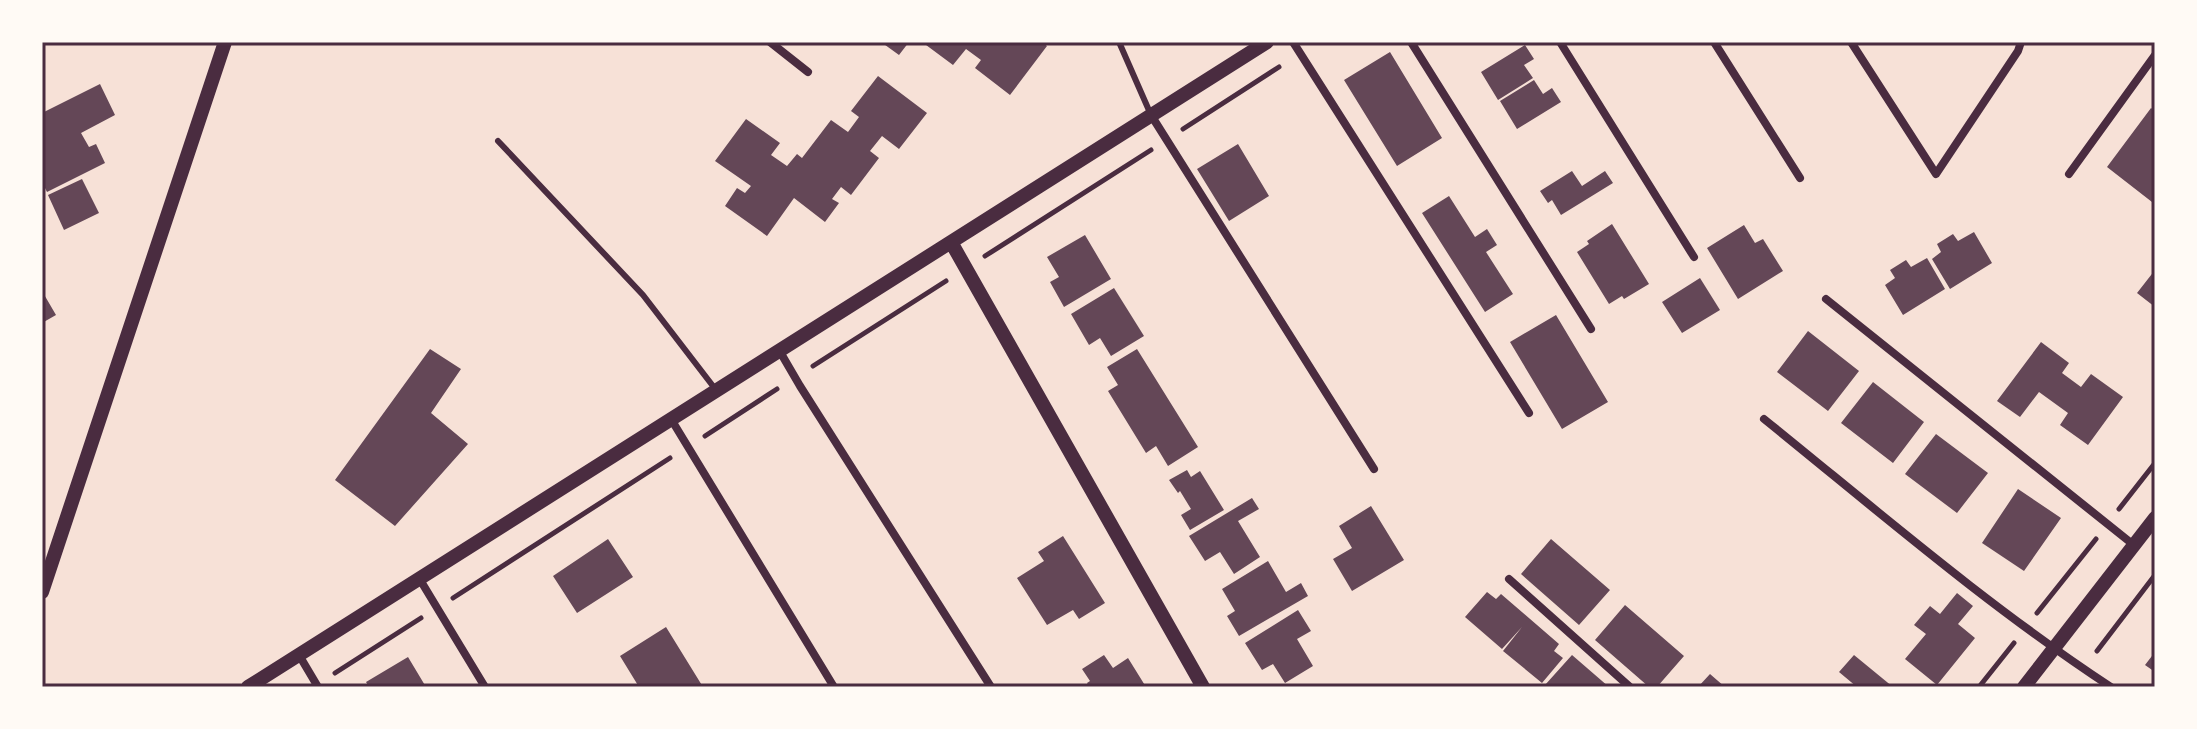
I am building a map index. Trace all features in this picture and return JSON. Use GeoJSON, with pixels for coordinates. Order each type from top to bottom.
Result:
{"type":"FeatureCollection","features":[{"type":"Feature","properties":{"kind":"street"},"geometry":{"type":"LineString","coordinates":[[42,592],[225,42]]}},
{"type":"Feature","properties":{"kind":"street"},"geometry":{"type":"LineString","coordinates":[[770,42],[808,72]]}},
{"type":"Feature","properties":{"kind":"street"},"geometry":{"type":"LineString","coordinates":[[248,687],[1267,42]]}},
{"type":"Feature","properties":{"kind":"street"},"geometry":{"type":"LineString","coordinates":[[1293,42],[1529,413]]}},
{"type":"Feature","properties":{"kind":"street"},"geometry":{"type":"LineString","coordinates":[[1411,42],[1591,329]]}},
{"type":"Feature","properties":{"kind":"street"},"geometry":{"type":"LineString","coordinates":[[1560,42],[1694,257]]}},
{"type":"Feature","properties":{"kind":"street"},"geometry":{"type":"LineString","coordinates":[[1714,42],[1800,178]]}},
{"type":"Feature","properties":{"kind":"street"},"geometry":{"type":"LineString","coordinates":[[1851,42],[1936,174],[2021,42]]}},
{"type":"Feature","properties":{"kind":"street"},"geometry":{"type":"LineString","coordinates":[[2069,174],[2155,55]]}},
{"type":"Feature","properties":{"kind":"street"},"geometry":{"type":"LineString","coordinates":[[1151,115],[1374,469]]}},
{"type":"Feature","properties":{"kind":"street"},"geometry":{"type":"LineString","coordinates":[[951,242],[1203,687]]}},
{"type":"Feature","properties":{"kind":"street"},"geometry":{"type":"LineString","coordinates":[[1826,299],[2135,546]]}},
{"type":"Feature","properties":{"kind":"street"},"geometry":{"type":"LineString","coordinates":[[779,350],[991,687]]}},
{"type":"Feature","properties":{"kind":"street"},"geometry":{"type":"LineString","coordinates":[[671,419],[834,687]]}},
{"type":"Feature","properties":{"kind":"street"},"geometry":{"type":"LineString","coordinates":[[1764,419],[2026,628],[2111,687]]}},
{"type":"Feature","properties":{"kind":"street"},"geometry":{"type":"LineString","coordinates":[[2024,687],[2155,518]]}},
{"type":"Feature","properties":{"kind":"street"},"geometry":{"type":"LineString","coordinates":[[419,578],[485,687]]}},
{"type":"Feature","properties":{"kind":"street"},"geometry":{"type":"LineString","coordinates":[[1509,579],[1630,687]]}},
{"type":"Feature","properties":{"kind":"street"},"geometry":{"type":"LineString","coordinates":[[299,655],[318,687]]}},
{"type":"Feature","properties":{"kind":"lane"},"geometry":{"type":"LineString","coordinates":[[1119,42],[1151,115]]}},
{"type":"Feature","properties":{"kind":"lane"},"geometry":{"type":"LineString","coordinates":[[498,141],[643,295],[716,390]]}},
{"type":"Feature","properties":{"kind":"path"},"geometry":{"type":"LineString","coordinates":[[1979,687],[2155,463]]}},
{"type":"Feature","properties":{"kind":"path"},"geometry":{"type":"LineString","coordinates":[[2083,669],[2155,575]]}},
{"type":"Feature","properties":{"kind":"building"},"geometry":{"type":"Polygon","coordinates":[[[881,42],[909,42],[899,55],[881,42]]]}},
{"type":"Feature","properties":{"kind":"building"},"geometry":{"type":"Polygon","coordinates":[[[922,42],[1042,42],[1047,46],[1010,95],[975,68],[981,60],[966,49],[953,65],[922,42]]]}},
{"type":"Feature","properties":{"kind":"building"},"geometry":{"type":"Polygon","coordinates":[[[1525,45],[1534,59],[1524,65],[1533,78],[1498,100],[1481,72],[1525,45]]]}},
{"type":"Feature","properties":{"kind":"building"},"geometry":{"type":"Polygon","coordinates":[[[1390,52],[1442,138],[1397,166],[1344,80],[1390,52]]]}},
{"type":"Feature","properties":{"kind":"building"},"geometry":{"type":"Polygon","coordinates":[[[878,76],[927,113],[899,149],[882,136],[870,151],[879,158],[851,195],[841,187],[832,199],[839,203],[825,222],[794,198],[767,236],[725,206],[737,188],[745,193],[751,186],[715,161],[746,119],[780,143],[771,155],[787,166],[797,154],[802,158],[831,120],[848,132],[859,117],[851,111],[878,76]]]}},
{"type":"Feature","properties":{"kind":"building"},"geometry":{"type":"Polygon","coordinates":[[[1534,80],[1543,94],[1552,88],[1561,102],[1517,129],[1500,101],[1534,80]]]}},
{"type":"Feature","properties":{"kind":"building"},"geometry":{"type":"Polygon","coordinates":[[[100,84],[115,115],[81,133],[89,147],[96,144],[105,163],[47,192],[42,182],[42,113],[100,84]]]}},
{"type":"Feature","properties":{"kind":"building"},"geometry":{"type":"Polygon","coordinates":[[[2151,108],[2155,111],[2155,198],[2152,202],[2107,167],[2151,108]]]}},
{"type":"Feature","properties":{"kind":"building"},"geometry":{"type":"Polygon","coordinates":[[[1238,144],[1269,196],[1229,221],[1197,169],[1238,144]]]}},
{"type":"Feature","properties":{"kind":"building"},"geometry":{"type":"Polygon","coordinates":[[[1572,171],[1582,186],[1605,171],[1613,183],[1561,215],[1552,200],[1548,203],[1540,191],[1572,171]]]}},
{"type":"Feature","properties":{"kind":"building"},"geometry":{"type":"Polygon","coordinates":[[[82,179],[99,213],[64,230],[48,195],[82,179]]]}},
{"type":"Feature","properties":{"kind":"building"},"geometry":{"type":"Polygon","coordinates":[[[1449,196],[1475,237],[1487,229],[1497,245],[1486,252],[1513,294],[1485,312],[1422,213],[1449,196]]]}},
{"type":"Feature","properties":{"kind":"building"},"geometry":{"type":"Polygon","coordinates":[[[1612,224],[1649,284],[1609,304],[1577,252],[1612,224]]]}},
{"type":"Feature","properties":{"kind":"building"},"geometry":{"type":"Polygon","coordinates":[[[1744,225],[1755,243],[1763,239],[1783,271],[1738,299],[1707,248],[1744,225]]]}},
{"type":"Feature","properties":{"kind":"building"},"geometry":{"type":"Polygon","coordinates":[[[1974,232],[1992,263],[1950,289],[1932,259],[1941,252],[1937,244],[1953,234],[1958,241],[1974,232]]]}},
{"type":"Feature","properties":{"kind":"building"},"geometry":{"type":"Polygon","coordinates":[[[1085,235],[1111,279],[1064,307],[1050,282],[1059,277],[1047,257],[1085,235]]]}},
{"type":"Feature","properties":{"kind":"building"},"geometry":{"type":"Polygon","coordinates":[[[1927,258],[1945,289],[1903,315],[1885,285],[1895,278],[1890,270],[1906,260],[1911,267],[1927,258]]]}},
{"type":"Feature","properties":{"kind":"building"},"geometry":{"type":"Polygon","coordinates":[[[2155,270],[2155,307],[2137,293],[2155,270]]]}},
{"type":"Feature","properties":{"kind":"building"},"geometry":{"type":"Polygon","coordinates":[[[1700,278],[1720,310],[1682,333],[1662,302],[1700,278]]]}},
{"type":"Feature","properties":{"kind":"building"},"geometry":{"type":"Polygon","coordinates":[[[1114,288],[1144,336],[1111,356],[1100,338],[1089,345],[1071,314],[1114,288]]]}},
{"type":"Feature","properties":{"kind":"building"},"geometry":{"type":"Polygon","coordinates":[[[42,291],[56,315],[42,323],[42,291]]]}},
{"type":"Feature","properties":{"kind":"building"},"geometry":{"type":"Polygon","coordinates":[[[1556,315],[1608,402],[1562,429],[1510,342],[1556,315]]]}},
{"type":"Feature","properties":{"kind":"building"},"geometry":{"type":"Polygon","coordinates":[[[1808,331],[1859,371],[1828,411],[1777,372],[1808,331]]]}},
{"type":"Feature","properties":{"kind":"building"},"geometry":{"type":"Polygon","coordinates":[[[2041,342],[2069,363],[2062,373],[2081,387],[2091,374],[2123,397],[2088,445],[2060,425],[2068,413],[2039,392],[2020,417],[1997,401],[2041,342]]]}},
{"type":"Feature","properties":{"kind":"building"},"geometry":{"type":"Polygon","coordinates":[[[430,349],[461,369],[431,413],[468,444],[395,526],[335,480],[430,349]]]}},
{"type":"Feature","properties":{"kind":"building"},"geometry":{"type":"Polygon","coordinates":[[[1137,349],[1198,447],[1168,466],[1156,446],[1146,453],[1108,391],[1118,385],[1107,367],[1137,349]]]}},
{"type":"Feature","properties":{"kind":"building"},"geometry":{"type":"Polygon","coordinates":[[[1873,382],[1924,422],[1893,463],[1841,423],[1873,382]]]}},
{"type":"Feature","properties":{"kind":"building"},"geometry":{"type":"Polygon","coordinates":[[[1936,434],[1988,473],[1957,513],[1905,474],[1936,434]]]}},
{"type":"Feature","properties":{"kind":"building"},"geometry":{"type":"Polygon","coordinates":[[[1187,470],[1191,477],[1200,471],[1224,510],[1190,530],[1181,515],[1191,509],[1169,480],[1187,470]]]}},
{"type":"Feature","properties":{"kind":"building"},"geometry":{"type":"Polygon","coordinates":[[[2018,489],[2061,518],[2024,571],[1982,543],[2018,489]]]}},
{"type":"Feature","properties":{"kind":"building"},"geometry":{"type":"Polygon","coordinates":[[[1252,498],[1259,509],[1238,521],[1260,557],[1234,574],[1220,552],[1205,561],[1189,536],[1252,498]]]}},
{"type":"Feature","properties":{"kind":"building"},"geometry":{"type":"Polygon","coordinates":[[[1371,506],[1404,560],[1352,591],[1333,559],[1352,548],[1339,526],[1371,506]]]}},
{"type":"Feature","properties":{"kind":"building"},"geometry":{"type":"Polygon","coordinates":[[[1063,536],[1105,603],[1079,619],[1073,610],[1047,625],[1017,578],[1044,561],[1038,552],[1063,536]]]}},
{"type":"Feature","properties":{"kind":"building"},"geometry":{"type":"Polygon","coordinates":[[[608,539],[633,577],[577,613],[553,576],[608,539]]]}},
{"type":"Feature","properties":{"kind":"building"},"geometry":{"type":"Polygon","coordinates":[[[1551,539],[1610,590],[1579,625],[1521,574],[1551,539]]]}},
{"type":"Feature","properties":{"kind":"building"},"geometry":{"type":"Polygon","coordinates":[[[1268,561],[1286,592],[1301,583],[1308,596],[1239,636],[1227,616],[1235,611],[1222,589],[1268,561]]]}},
{"type":"Feature","properties":{"kind":"building"},"geometry":{"type":"Polygon","coordinates":[[[1487,592],[1496,599],[1501,594],[1559,644],[1554,651],[1563,658],[1542,683],[1503,651],[1522,627],[1502,649],[1465,617],[1487,592]]]}},
{"type":"Feature","properties":{"kind":"building"},"geometry":{"type":"Polygon","coordinates":[[[1957,593],[1973,606],[1958,624],[1975,638],[1937,685],[1905,659],[1926,634],[1914,625],[1930,606],[1940,614],[1957,593]]]}},
{"type":"Feature","properties":{"kind":"building"},"geometry":{"type":"Polygon","coordinates":[[[1625,605],[1684,656],[1657,687],[1649,687],[1595,640],[1625,605]]]}},
{"type":"Feature","properties":{"kind":"building"},"geometry":{"type":"Polygon","coordinates":[[[1298,610],[1311,631],[1297,639],[1313,666],[1285,683],[1273,664],[1262,670],[1245,643],[1298,610]]]}},
{"type":"Feature","properties":{"kind":"building"},"geometry":{"type":"Polygon","coordinates":[[[666,627],[703,687],[639,687],[620,656],[666,627]]]}},
{"type":"Feature","properties":{"kind":"building"},"geometry":{"type":"Polygon","coordinates":[[[2155,652],[2155,672],[2145,665],[2155,652]]]}},
{"type":"Feature","properties":{"kind":"building"},"geometry":{"type":"Polygon","coordinates":[[[1104,655],[1113,668],[1128,658],[1146,687],[1089,687],[1087,683],[1090,681],[1082,669],[1104,655]]]}},
{"type":"Feature","properties":{"kind":"building"},"geometry":{"type":"Polygon","coordinates":[[[1572,655],[1609,687],[1547,687],[1545,685],[1572,655]]]}},
{"type":"Feature","properties":{"kind":"building"},"geometry":{"type":"Polygon","coordinates":[[[1854,655],[1893,687],[1857,687],[1839,672],[1854,655]]]}},
{"type":"Feature","properties":{"kind":"building"},"geometry":{"type":"Polygon","coordinates":[[[408,657],[426,687],[369,687],[366,682],[408,657]]]}},
{"type":"Feature","properties":{"kind":"building"},"geometry":{"type":"Polygon","coordinates":[[[1710,674],[1725,687],[1698,687],[1710,674]]]}}]}
